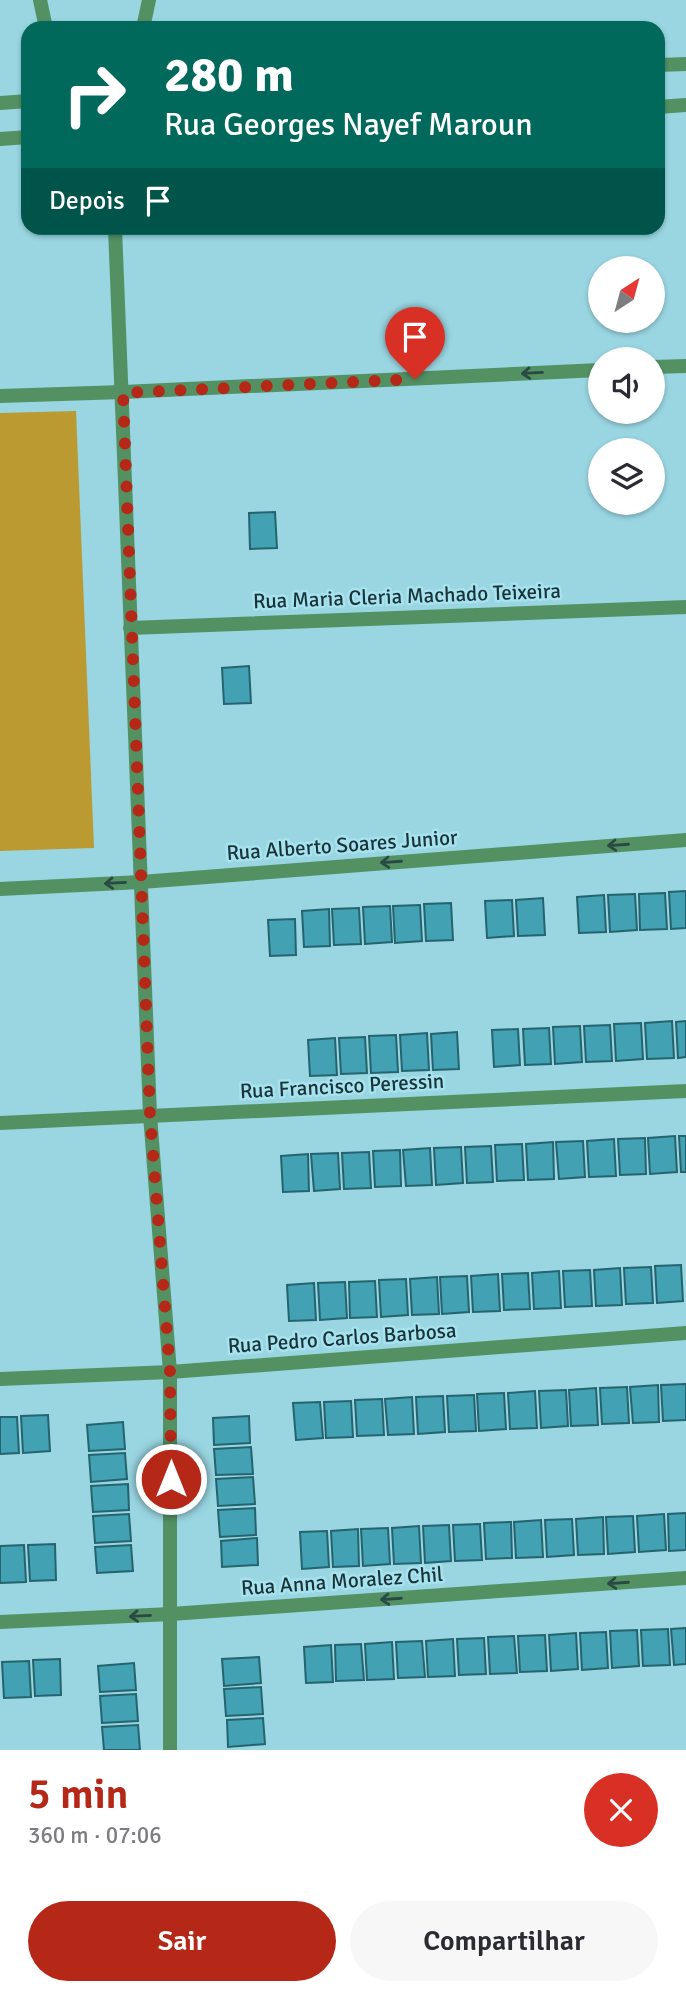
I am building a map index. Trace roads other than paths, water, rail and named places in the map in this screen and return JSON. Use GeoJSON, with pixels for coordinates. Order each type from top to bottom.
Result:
{"type":"FeatureCollection","features":[{"type":"Feature","properties":{"kind":"street"},"geometry":{"type":"LineString","coordinates":[[40,0],[44,21]]}},
{"type":"Feature","properties":{"kind":"street"},"geometry":{"type":"LineString","coordinates":[[144,21],[149,0]]}},
{"type":"Feature","properties":{"kind":"street"},"geometry":{"type":"LineString","coordinates":[[665,65],[686,64]]}},
{"type":"Feature","properties":{"kind":"street"},"geometry":{"type":"LineString","coordinates":[[0,103],[21,102]]}},
{"type":"Feature","properties":{"kind":"street"},"geometry":{"type":"LineString","coordinates":[[665,106],[686,105]]}},
{"type":"Feature","properties":{"kind":"street"},"geometry":{"type":"LineString","coordinates":[[0,139],[21,138]]}},
{"type":"Feature","properties":{"kind":"street"},"geometry":{"type":"LineString","coordinates":[[115,235],[150,1115],[170,1372],[170,1750]]}},
{"type":"Feature","properties":{"kind":"street"},"geometry":{"type":"LineString","coordinates":[[665,367],[686,366]]}},
{"type":"Feature","properties":{"kind":"street"},"geometry":{"type":"LineString","coordinates":[[0,396],[123,393],[588,371]]}},
{"type":"Feature","properties":{"kind":"street","name":"Rua Maria Cleria Machado Teixeira"},"geometry":{"type":"LineString","coordinates":[[130,628],[686,607]]}},
{"type":"Feature","properties":{"kind":"street","name":"Rua Alberto Soares Junior"},"geometry":{"type":"LineString","coordinates":[[0,889],[141,882],[686,840]]}},
{"type":"Feature","properties":{"kind":"street","name":"Rua Francisco Peressin"},"geometry":{"type":"LineString","coordinates":[[0,1123],[686,1091]]}},
{"type":"Feature","properties":{"kind":"street","name":"Rua Pedro Carlos Barbosa"},"geometry":{"type":"LineString","coordinates":[[0,1379],[170,1372],[686,1333]]}},
{"type":"Feature","properties":{"kind":"street","name":"Rua Anna Moralez Chil"},"geometry":{"type":"LineString","coordinates":[[0,1622],[172,1614],[686,1578]]}}]}
